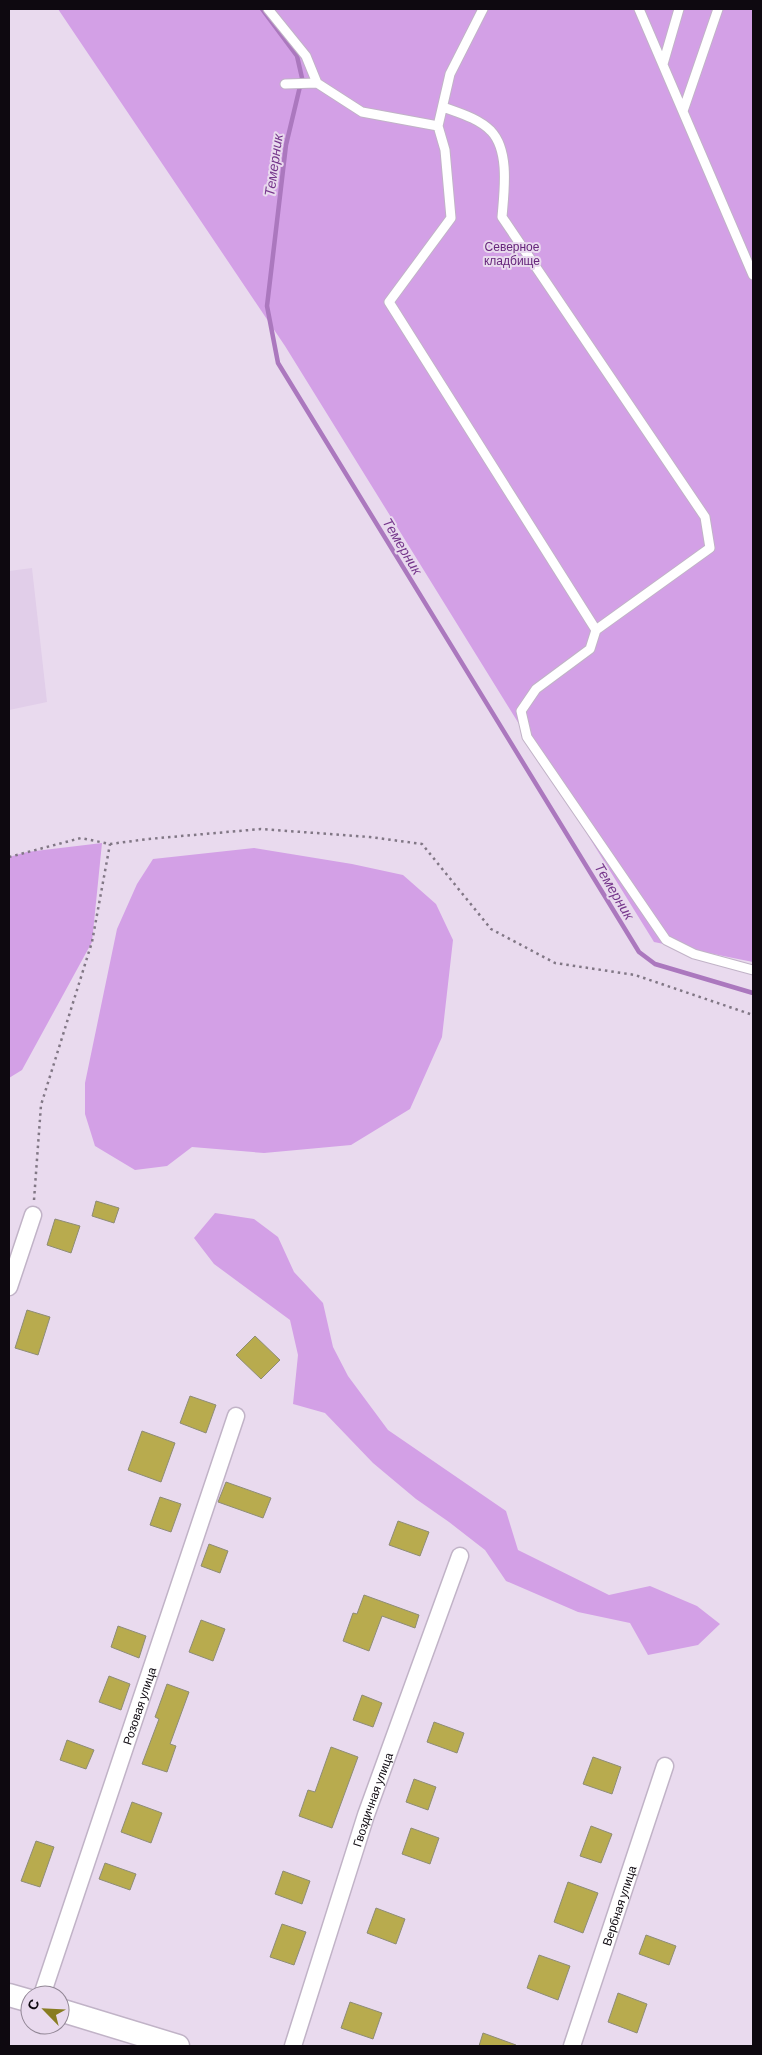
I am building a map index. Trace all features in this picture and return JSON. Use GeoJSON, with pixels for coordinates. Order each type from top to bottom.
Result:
{"type":"FeatureCollection","features":[{"type":"Feature","properties":{"kind":"street"},"geometry":{"type":"LineString","coordinates":[[9,1287],[33,1215]]}},
{"type":"Feature","properties":{"kind":"street","name":"Розовая улица"},"geometry":{"type":"LineString","coordinates":[[45,1985],[236,1416]]}},
{"type":"Feature","properties":{"kind":"street","name":"Гвоздичная улица"},"geometry":{"type":"LineString","coordinates":[[293,2046],[366,1815],[460,1556]]}},
{"type":"Feature","properties":{"kind":"street","name":"Вербная улица"},"geometry":{"type":"LineString","coordinates":[[572,2046],[665,1766]]}},
{"type":"Feature","properties":{"kind":"street"},"geometry":{"type":"LineString","coordinates":[[70,2013],[178,2046]]}},
{"type":"Feature","properties":{"kind":"lane"},"geometry":{"type":"LineString","coordinates":[[268,9],[306,56],[317,82],[362,112],[438,126]]}},
{"type":"Feature","properties":{"kind":"lane"},"geometry":{"type":"LineString","coordinates":[[483,9],[450,74],[438,126],[445,150],[451,218],[389,302],[596,630]]}},
{"type":"Feature","properties":{"kind":"lane"},"geometry":{"type":"LineString","coordinates":[[639,9],[753,276]]}},
{"type":"Feature","properties":{"kind":"lane"},"geometry":{"type":"LineString","coordinates":[[663,64],[679,9]]}},
{"type":"Feature","properties":{"kind":"lane"},"geometry":{"type":"LineString","coordinates":[[683,111],[718,9]]}},
{"type":"Feature","properties":{"kind":"lane"},"geometry":{"type":"LineString","coordinates":[[285,84],[317,82]]}},
{"type":"Feature","properties":{"kind":"lane"},"geometry":{"type":"LineString","coordinates":[[442,107],[470,117],[492,131],[502,152],[505,177],[502,217],[705,517],[710,548],[596,630],[590,649],[536,689],[521,711],[527,737],[666,940],[694,954],[753,970]]}},
{"type":"Feature","properties":{"kind":"path"},"geometry":{"type":"LineString","coordinates":[[9,857],[81,838],[110,844],[261,829],[370,837],[422,844],[491,929],[555,963],[635,975],[753,1015]]}},
{"type":"Feature","properties":{"kind":"path"},"geometry":{"type":"LineString","coordinates":[[33,1215],[41,1105],[92,942],[110,844]]}},
{"type":"Feature","properties":{"kind":"shaded area"},"geometry":{"type":"Polygon","coordinates":[[[32,568],[47,702],[9,710],[9,571],[32,568]]]}},
{"type":"Feature","properties":{"kind":"green space","name":"Северное кладбище"},"geometry":{"type":"Polygon","coordinates":[[[58,9],[753,9],[753,962],[654,942],[285,346],[58,9]]]}},
{"type":"Feature","properties":{"kind":"green space"},"geometry":{"type":"Polygon","coordinates":[[[102,843],[92,942],[22,1070],[9,1078],[9,857],[27,852],[102,843]]]}},
{"type":"Feature","properties":{"kind":"green space"},"geometry":{"type":"Polygon","coordinates":[[[254,848],[352,864],[403,875],[436,904],[453,940],[442,1037],[410,1109],[351,1145],[264,1153],[192,1147],[167,1166],[135,1170],[95,1146],[85,1114],[85,1083],[117,929],[137,884],[153,859],[254,848]]]}},
{"type":"Feature","properties":{"kind":"green space"},"geometry":{"type":"Polygon","coordinates":[[[215,1213],[254,1219],[278,1237],[294,1272],[323,1303],[333,1347],[348,1376],[388,1430],[506,1511],[518,1550],[609,1595],[650,1586],[697,1606],[720,1624],[698,1645],[648,1655],[630,1623],[578,1612],[506,1581],[485,1550],[416,1499],[373,1463],[325,1413],[293,1404],[298,1355],[290,1320],[214,1264],[194,1238],[215,1213]]]}},
{"type":"Feature","properties":{"kind":"building"},"geometry":{"type":"Polygon","coordinates":[[[96,1201],[119,1208],[114,1223],[92,1216],[96,1201]]]}},
{"type":"Feature","properties":{"kind":"building"},"geometry":{"type":"Polygon","coordinates":[[[55,1219],[80,1226],[71,1253],[47,1245],[55,1219]]]}},
{"type":"Feature","properties":{"kind":"building"},"geometry":{"type":"Polygon","coordinates":[[[27,1310],[50,1317],[38,1355],[15,1348],[27,1310]]]}},
{"type":"Feature","properties":{"kind":"building"},"geometry":{"type":"Polygon","coordinates":[[[255,1336],[280,1360],[261,1379],[236,1355],[255,1336]]]}},
{"type":"Feature","properties":{"kind":"building"},"geometry":{"type":"Polygon","coordinates":[[[190,1396],[216,1405],[206,1433],[180,1423],[190,1396]]]}},
{"type":"Feature","properties":{"kind":"building"},"geometry":{"type":"Polygon","coordinates":[[[142,1431],[175,1443],[161,1482],[128,1470],[142,1431]]]}},
{"type":"Feature","properties":{"kind":"building"},"geometry":{"type":"Polygon","coordinates":[[[226,1482],[271,1498],[263,1518],[218,1502],[226,1482]]]}},
{"type":"Feature","properties":{"kind":"building"},"geometry":{"type":"Polygon","coordinates":[[[160,1497],[181,1504],[171,1532],[150,1525],[160,1497]]]}},
{"type":"Feature","properties":{"kind":"building"},"geometry":{"type":"Polygon","coordinates":[[[398,1521],[429,1532],[420,1556],[389,1545],[398,1521]]]}},
{"type":"Feature","properties":{"kind":"building"},"geometry":{"type":"Polygon","coordinates":[[[209,1544],[228,1551],[220,1573],[201,1566],[209,1544]]]}},
{"type":"Feature","properties":{"kind":"building"},"geometry":{"type":"Polygon","coordinates":[[[364,1595],[419,1615],[415,1628],[382,1616],[369,1651],[343,1641],[353,1613],[357,1614],[364,1595]]]}},
{"type":"Feature","properties":{"kind":"building"},"geometry":{"type":"Polygon","coordinates":[[[201,1620],[225,1629],[213,1661],[189,1652],[201,1620]]]}},
{"type":"Feature","properties":{"kind":"building"},"geometry":{"type":"Polygon","coordinates":[[[118,1626],[146,1636],[139,1658],[111,1647],[118,1626]]]}},
{"type":"Feature","properties":{"kind":"building"},"geometry":{"type":"Polygon","coordinates":[[[109,1676],[130,1684],[121,1710],[99,1702],[109,1676]]]}},
{"type":"Feature","properties":{"kind":"building"},"geometry":{"type":"Polygon","coordinates":[[[167,1684],[189,1692],[170,1744],[176,1746],[167,1772],[142,1764],[159,1719],[155,1717],[167,1684]]]}},
{"type":"Feature","properties":{"kind":"building"},"geometry":{"type":"Polygon","coordinates":[[[362,1695],[382,1703],[373,1727],[353,1720],[362,1695]]]}},
{"type":"Feature","properties":{"kind":"building"},"geometry":{"type":"Polygon","coordinates":[[[434,1722],[464,1733],[457,1753],[427,1742],[434,1722]]]}},
{"type":"Feature","properties":{"kind":"building"},"geometry":{"type":"Polygon","coordinates":[[[67,1740],[94,1750],[86,1769],[60,1760],[67,1740]]]}},
{"type":"Feature","properties":{"kind":"building"},"geometry":{"type":"Polygon","coordinates":[[[331,1747],[358,1757],[332,1828],[299,1816],[308,1790],[315,1792],[331,1747]]]}},
{"type":"Feature","properties":{"kind":"building"},"geometry":{"type":"Polygon","coordinates":[[[593,1757],[621,1767],[612,1794],[583,1784],[593,1757]]]}},
{"type":"Feature","properties":{"kind":"building"},"geometry":{"type":"Polygon","coordinates":[[[414,1779],[436,1787],[428,1810],[406,1802],[414,1779]]]}},
{"type":"Feature","properties":{"kind":"building"},"geometry":{"type":"Polygon","coordinates":[[[132,1802],[162,1813],[151,1843],[121,1832],[132,1802]]]}},
{"type":"Feature","properties":{"kind":"building"},"geometry":{"type":"Polygon","coordinates":[[[591,1826],[612,1834],[601,1863],[580,1856],[591,1826]]]}},
{"type":"Feature","properties":{"kind":"building"},"geometry":{"type":"Polygon","coordinates":[[[411,1828],[439,1838],[430,1864],[402,1854],[411,1828]]]}},
{"type":"Feature","properties":{"kind":"building"},"geometry":{"type":"Polygon","coordinates":[[[36,1841],[54,1847],[40,1887],[21,1881],[36,1841]]]}},
{"type":"Feature","properties":{"kind":"building"},"geometry":{"type":"Polygon","coordinates":[[[105,1863],[136,1874],[130,1890],[99,1879],[105,1863]]]}},
{"type":"Feature","properties":{"kind":"building"},"geometry":{"type":"Polygon","coordinates":[[[283,1871],[310,1881],[302,1904],[275,1894],[283,1871]]]}},
{"type":"Feature","properties":{"kind":"building"},"geometry":{"type":"Polygon","coordinates":[[[568,1882],[598,1893],[583,1933],[554,1922],[568,1882]]]}},
{"type":"Feature","properties":{"kind":"building"},"geometry":{"type":"Polygon","coordinates":[[[376,1908],[405,1919],[396,1944],[367,1933],[376,1908]]]}},
{"type":"Feature","properties":{"kind":"building"},"geometry":{"type":"Polygon","coordinates":[[[282,1924],[306,1932],[294,1965],[270,1957],[282,1924]]]}},
{"type":"Feature","properties":{"kind":"building"},"geometry":{"type":"Polygon","coordinates":[[[646,1935],[676,1946],[669,1965],[639,1954],[646,1935]]]}},
{"type":"Feature","properties":{"kind":"building"},"geometry":{"type":"Polygon","coordinates":[[[539,1955],[570,1966],[558,2000],[527,1988],[539,1955]]]}},
{"type":"Feature","properties":{"kind":"building"},"geometry":{"type":"Polygon","coordinates":[[[618,1993],[647,2004],[637,2033],[608,2022],[618,1993]]]}},
{"type":"Feature","properties":{"kind":"building"},"geometry":{"type":"Polygon","coordinates":[[[350,2002],[382,2013],[373,2039],[341,2028],[350,2002]]]}},
{"type":"Feature","properties":{"kind":"building"},"geometry":{"type":"Polygon","coordinates":[[[483,2033],[516,2045],[479,2046],[483,2033]]]}},
{"type":"Feature","properties":{"kind":"waterway","name":"Темерник"},"geometry":{"type":"LineString","coordinates":[[262,9],[297,56],[302,78],[286,145],[267,306],[278,363],[639,952],[655,964],[753,993]]}}]}
